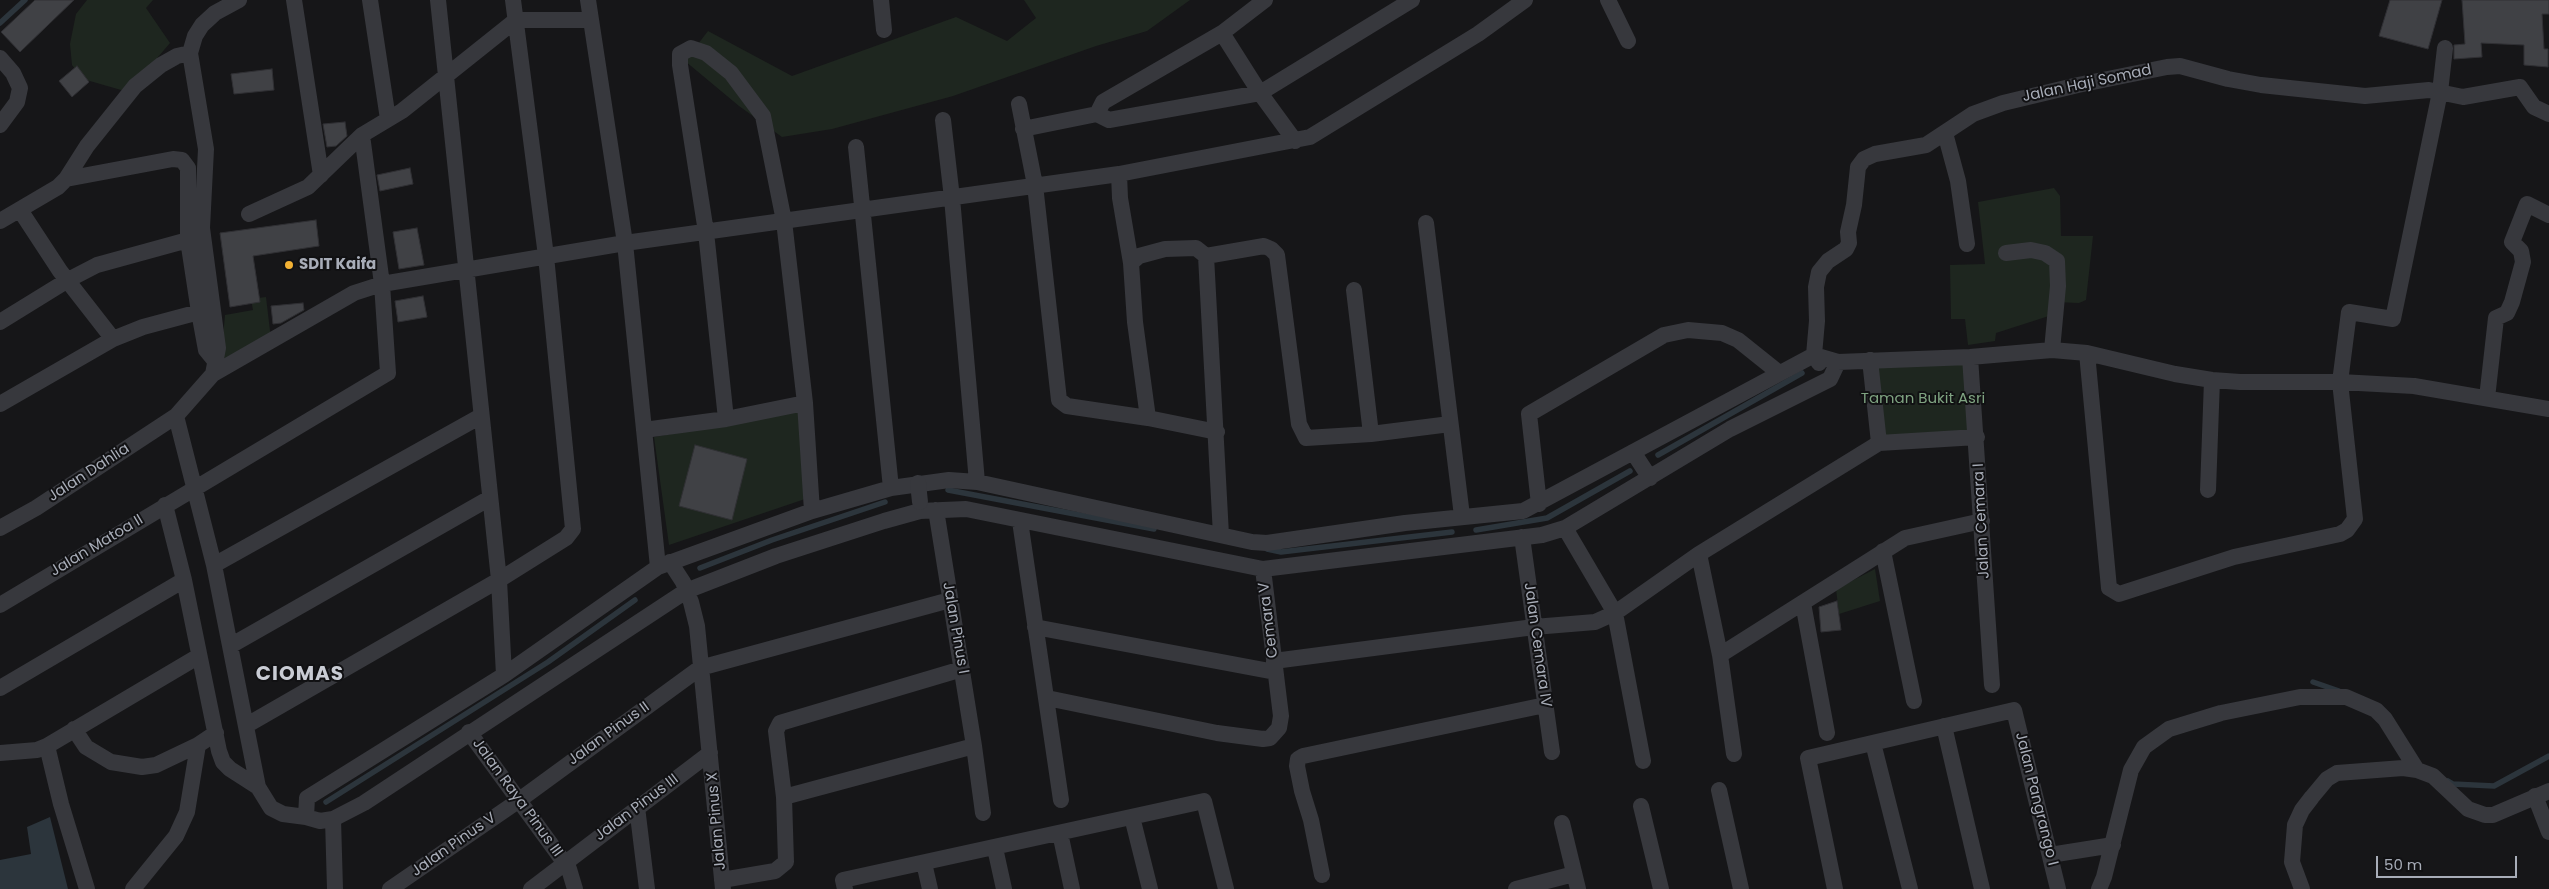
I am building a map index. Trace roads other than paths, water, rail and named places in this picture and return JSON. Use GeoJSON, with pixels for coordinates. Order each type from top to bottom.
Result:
{"type":"FeatureCollection","features":[{"type":"Feature","properties":{"kind":"street"},"geometry":{"type":"LineString","coordinates":[[214,368],[218,348],[202,228],[206,149],[190,53],[195,36],[202,25],[215,12],[239,0]]}},
{"type":"Feature","properties":{"kind":"street"},"geometry":{"type":"LineString","coordinates":[[294,0],[321,175]]}},
{"type":"Feature","properties":{"kind":"street"},"geometry":{"type":"LineString","coordinates":[[370,0],[388,119]]}},
{"type":"Feature","properties":{"kind":"street"},"geometry":{"type":"LineString","coordinates":[[438,0],[499,580],[504,674]]}},
{"type":"Feature","properties":{"kind":"street"},"geometry":{"type":"LineString","coordinates":[[247,725],[499,580],[566,538],[572,530],[546,256],[513,0]]}},
{"type":"Feature","properties":{"kind":"street","name":"Jalan Pinus X"},"geometry":{"type":"LineString","coordinates":[[588,0],[624,243],[644,430],[674,574],[695,614],[722,884]]}},
{"type":"Feature","properties":{"kind":"street"},"geometry":{"type":"LineString","coordinates":[[881,0],[884,30]]}},
{"type":"Feature","properties":{"kind":"street"},"geometry":{"type":"LineString","coordinates":[[1097,114],[1103,102],[1222,33],[1265,0]]}},
{"type":"Feature","properties":{"kind":"street"},"geometry":{"type":"LineString","coordinates":[[1024,129],[1097,114],[1109,120],[1260,93],[1412,0]]}},
{"type":"Feature","properties":{"kind":"street","name":"Jalan Dahlia"},"geometry":{"type":"LineString","coordinates":[[0,528],[36,508],[176,416],[214,368],[354,293],[382,284],[624,243],[1035,185],[1119,186],[1310,137],[1478,34],[1525,0]]}},
{"type":"Feature","properties":{"kind":"street"},"geometry":{"type":"LineString","coordinates":[[1608,0],[1628,40]]}},
{"type":"Feature","properties":{"kind":"street"},"geometry":{"type":"LineString","coordinates":[[249,214],[308,187],[362,135],[402,112],[516,20],[591,20]]}},
{"type":"Feature","properties":{"kind":"street"},"geometry":{"type":"LineString","coordinates":[[1222,33],[1260,93],[1295,141]]}},
{"type":"Feature","properties":{"kind":"street"},"geometry":{"type":"LineString","coordinates":[[726,419],[706,232],[680,65],[680,54],[691,48],[706,53],[731,73],[763,116],[784,221],[805,403],[812,511]]}},
{"type":"Feature","properties":{"kind":"street"},"geometry":{"type":"LineString","coordinates":[[2087,353],[2109,588],[2119,594],[2234,557],[2340,534],[2347,530],[2355,519],[2340,382],[2349,312],[2393,319],[2440,92],[2445,48]]}},
{"type":"Feature","properties":{"kind":"street"},"geometry":{"type":"LineString","coordinates":[[0,221],[58,187],[66,180],[87,146],[135,86],[161,65],[177,56],[190,53]]}},
{"type":"Feature","properties":{"kind":"street"},"geometry":{"type":"LineString","coordinates":[[0,58],[13,74],[20,88],[17,102],[0,125]]}},
{"type":"Feature","properties":{"kind":"street","name":"Jalan Haji Somad"},"geometry":{"type":"LineString","coordinates":[[1814,354],[1817,321],[1816,287],[1819,272],[1828,261],[1846,249],[1849,243],[1848,232],[1854,205],[1858,167],[1864,159],[1875,154],[1926,146],[1974,114],[2003,103],[2168,66],[2180,66],[2228,79],[2261,85],[2338,94],[2372,96],[2429,90],[2450,96],[2463,97],[2520,87],[2534,106],[2549,114]]}},
{"type":"Feature","properties":{"kind":"street"},"geometry":{"type":"LineString","coordinates":[[1019,104],[1035,185],[1059,400],[1067,406],[1148,418],[1217,432]]}},
{"type":"Feature","properties":{"kind":"street"},"geometry":{"type":"LineString","coordinates":[[943,120],[952,198],[977,482]]}},
{"type":"Feature","properties":{"kind":"street"},"geometry":{"type":"LineString","coordinates":[[1945,133],[1958,181],[1967,244]]}},
{"type":"Feature","properties":{"kind":"street"},"geometry":{"type":"LineString","coordinates":[[362,135],[382,284]]}},
{"type":"Feature","properties":{"kind":"street"},"geometry":{"type":"LineString","coordinates":[[856,147],[864,209],[891,488]]}},
{"type":"Feature","properties":{"kind":"street"},"geometry":{"type":"LineString","coordinates":[[66,180],[173,159],[182,160],[188,168],[188,240],[199,312],[206,350],[214,368]]}},
{"type":"Feature","properties":{"kind":"street"},"geometry":{"type":"LineString","coordinates":[[1119,186],[1131,263],[1134,322],[1148,418]]}},
{"type":"Feature","properties":{"kind":"street"},"geometry":{"type":"LineString","coordinates":[[2487,398],[2496,318],[2507,312],[2512,302],[2523,262],[2521,251],[2512,242],[2527,204],[2549,215]]}},
{"type":"Feature","properties":{"kind":"street"},"geometry":{"type":"LineString","coordinates":[[20,210],[68,280],[112,339]]}},
{"type":"Feature","properties":{"kind":"street"},"geometry":{"type":"LineString","coordinates":[[1426,223],[1462,516]]}},
{"type":"Feature","properties":{"kind":"street"},"geometry":{"type":"LineString","coordinates":[[0,322],[68,280],[109,261],[188,240]]}},
{"type":"Feature","properties":{"kind":"street"},"geometry":{"type":"LineString","coordinates":[[1206,256],[1264,246],[1277,255],[1301,432],[1306,438],[1371,434],[1450,424]]}},
{"type":"Feature","properties":{"kind":"street"},"geometry":{"type":"LineString","coordinates":[[1131,263],[1140,256],[1165,249],[1196,248],[1206,256],[1217,432],[1221,535]]}},
{"type":"Feature","properties":{"kind":"street"},"geometry":{"type":"LineString","coordinates":[[2006,253],[2031,250],[2045,253],[2057,261],[2058,286],[2052,350]]}},
{"type":"Feature","properties":{"kind":"street","name":"Jalan Matoa II"},"geometry":{"type":"LineString","coordinates":[[0,605],[165,504],[388,373],[382,284]]}},
{"type":"Feature","properties":{"kind":"street"},"geometry":{"type":"LineString","coordinates":[[1354,290],[1371,434]]}},
{"type":"Feature","properties":{"kind":"street"},"geometry":{"type":"LineString","coordinates":[[3,397],[112,339],[143,326],[199,312]]}},
{"type":"Feature","properties":{"kind":"street"},"geometry":{"type":"LineString","coordinates":[[1539,504],[1529,414],[1664,335],[1688,330],[1722,333],[1738,340],[1778,372]]}},
{"type":"Feature","properties":{"kind":"street"},"geometry":{"type":"LineString","coordinates":[[176,416],[214,565],[258,787],[271,808],[283,814],[320,821],[333,819],[364,803],[469,732],[674,574],[776,556],[925,508],[966,509],[1119,538],[1263,569],[1542,535],[1565,528],[1641,465],[1778,372],[1814,354],[1838,362],[1970,357],[2052,350],[2087,353],[2175,374],[2212,380],[2240,382],[2340,382],[2414,386],[2549,409]]}},
{"type":"Feature","properties":{"kind":"street"},"geometry":{"type":"LineString","coordinates":[[1814,354],[1830,379]]}},
{"type":"Feature","properties":{"kind":"street","name":"Jalan Cemara I"},"geometry":{"type":"LineString","coordinates":[[1970,357],[1977,437],[1992,685]]}},
{"type":"Feature","properties":{"kind":"street"},"geometry":{"type":"LineString","coordinates":[[1870,360],[1879,443]]}},
{"type":"Feature","properties":{"kind":"street"},"geometry":{"type":"LineString","coordinates":[[306,817],[307,798],[504,674],[674,574],[812,511],[891,488],[948,480],[977,482],[1252,542],[1284,542],[1462,516],[1523,511],[1730,429],[1830,379],[1838,362]]}},
{"type":"Feature","properties":{"kind":"street"},"geometry":{"type":"LineString","coordinates":[[2208,490],[2212,380]]}},
{"type":"Feature","properties":{"kind":"street"},"geometry":{"type":"LineString","coordinates":[[644,430],[726,419],[805,403]]}},
{"type":"Feature","properties":{"kind":"street"},"geometry":{"type":"LineString","coordinates":[[214,565],[481,416]]}},
{"type":"Feature","properties":{"kind":"street"},"geometry":{"type":"LineString","coordinates":[[1035,627],[1274,666],[1534,627],[1595,622],[1615,613],[1700,554],[1879,443],[1977,437]]}},
{"type":"Feature","properties":{"kind":"street","name":"Jalan Pinus I"},"geometry":{"type":"LineString","coordinates":[[916,484],[925,508],[950,600],[983,813]]}},
{"type":"Feature","properties":{"kind":"street"},"geometry":{"type":"LineString","coordinates":[[230,646],[490,498]]}},
{"type":"Feature","properties":{"kind":"street"},"geometry":{"type":"LineString","coordinates":[[165,504],[184,580],[223,762],[230,769],[258,787]]}},
{"type":"Feature","properties":{"kind":"street"},"geometry":{"type":"LineString","coordinates":[[1020,520],[1061,800]]}},
{"type":"Feature","properties":{"kind":"street"},"geometry":{"type":"LineString","coordinates":[[1720,655],[1905,538],[1982,521]]}},
{"type":"Feature","properties":{"kind":"street"},"geometry":{"type":"LineString","coordinates":[[1565,528],[1615,613],[1643,761]]}},
{"type":"Feature","properties":{"kind":"street","name":"Jalan Cemara IV"},"geometry":{"type":"LineString","coordinates":[[1522,537],[1552,752]]}},
{"type":"Feature","properties":{"kind":"street"},"geometry":{"type":"LineString","coordinates":[[1884,551],[1914,701]]}},
{"type":"Feature","properties":{"kind":"street"},"geometry":{"type":"LineString","coordinates":[[1700,554],[1720,655],[1734,754]]}},
{"type":"Feature","properties":{"kind":"street","name":"Cemara V"},"geometry":{"type":"LineString","coordinates":[[1047,698],[1216,733],[1263,739],[1275,734],[1280,722],[1263,569]]}},
{"type":"Feature","properties":{"kind":"street"},"geometry":{"type":"LineString","coordinates":[[0,688],[184,580]]}},
{"type":"Feature","properties":{"kind":"street"},"geometry":{"type":"LineString","coordinates":[[700,668],[950,600]]}},
{"type":"Feature","properties":{"kind":"street"},"geometry":{"type":"LineString","coordinates":[[1803,603],[1827,733]]}},
{"type":"Feature","properties":{"kind":"street"},"geometry":{"type":"LineString","coordinates":[[0,753],[37,750],[46,746],[199,656]]}},
{"type":"Feature","properties":{"kind":"street","name":"Jalan Pinus II"},"geometry":{"type":"LineString","coordinates":[[518,801],[700,668]]}},
{"type":"Feature","properties":{"kind":"street"},"geometry":{"type":"LineString","coordinates":[[722,884],[775,871],[786,862],[784,797],[776,731],[780,723],[962,669]]}},
{"type":"Feature","properties":{"kind":"street"},"geometry":{"type":"LineString","coordinates":[[2099,889],[2104,877],[2131,770],[2144,747],[2169,729],[2221,713],[2300,697],[2346,697],[2376,710],[2385,719],[2418,770]]}},
{"type":"Feature","properties":{"kind":"street"},"geometry":{"type":"LineString","coordinates":[[1322,875],[1311,820],[1297,766],[1298,760],[1303,756],[1545,705]]}},
{"type":"Feature","properties":{"kind":"street","name":"Jalan Pangrango I"},"geometry":{"type":"LineString","coordinates":[[1944,726],[2014,710],[2058,889]]}},
{"type":"Feature","properties":{"kind":"street"},"geometry":{"type":"LineString","coordinates":[[1835,889],[1808,758],[1944,726],[1982,889]]}},
{"type":"Feature","properties":{"kind":"street"},"geometry":{"type":"LineString","coordinates":[[74,729],[86,747],[111,762],[142,767],[156,765],[198,745],[216,733]]}},
{"type":"Feature","properties":{"kind":"street","name":"Jalan Raya Pinus III"},"geometry":{"type":"LineString","coordinates":[[469,732],[572,874],[575,889]]}},
{"type":"Feature","properties":{"kind":"street"},"geometry":{"type":"LineString","coordinates":[[1873,743],[1910,889]]}},
{"type":"Feature","properties":{"kind":"street"},"geometry":{"type":"LineString","coordinates":[[133,889],[176,836],[187,812],[198,745]]}},
{"type":"Feature","properties":{"kind":"street"},"geometry":{"type":"LineString","coordinates":[[46,746],[61,804],[87,889]]}},
{"type":"Feature","properties":{"kind":"street"},"geometry":{"type":"LineString","coordinates":[[784,797],[974,746]]}},
{"type":"Feature","properties":{"kind":"street","name":"Jalan Pinus III"},"geometry":{"type":"LineString","coordinates":[[531,889],[710,753]]}},
{"type":"Feature","properties":{"kind":"street"},"geometry":{"type":"LineString","coordinates":[[2302,889],[2292,862],[2295,825],[2302,810],[2327,780],[2337,773],[2347,771],[2418,770],[2433,776],[2468,809],[2479,814],[2493,815],[2542,793],[2549,832]]}},
{"type":"Feature","properties":{"kind":"street"},"geometry":{"type":"LineString","coordinates":[[1719,790],[1741,889]]}},
{"type":"Feature","properties":{"kind":"street","name":"Jalan Pinus V"},"geometry":{"type":"LineString","coordinates":[[390,889],[518,801]]}},
{"type":"Feature","properties":{"kind":"street"},"geometry":{"type":"LineString","coordinates":[[844,885],[924,863],[1204,801],[1226,889]]}},
{"type":"Feature","properties":{"kind":"street"},"geometry":{"type":"LineString","coordinates":[[1641,806],[1661,889]]}},
{"type":"Feature","properties":{"kind":"street"},"geometry":{"type":"LineString","coordinates":[[637,807],[646,889]]}},
{"type":"Feature","properties":{"kind":"street"},"geometry":{"type":"LineString","coordinates":[[1132,817],[1150,889]]}},
{"type":"Feature","properties":{"kind":"street"},"geometry":{"type":"LineString","coordinates":[[333,819],[335,889]]}},
{"type":"Feature","properties":{"kind":"street"},"geometry":{"type":"LineString","coordinates":[[1516,889],[1576,881],[1562,823]]}},
{"type":"Feature","properties":{"kind":"street"},"geometry":{"type":"LineString","coordinates":[[1060,833],[1072,889]]}},
{"type":"Feature","properties":{"kind":"street"},"geometry":{"type":"LineString","coordinates":[[2050,855],[2112,845]]}},
{"type":"Feature","properties":{"kind":"street"},"geometry":{"type":"LineString","coordinates":[[995,848],[1004,889]]}},
{"type":"Feature","properties":{"kind":"street"},"geometry":{"type":"LineString","coordinates":[[924,863],[930,889]]}},
{"type":"Feature","properties":{"kind":"waterway"},"geometry":{"type":"LineString","coordinates":[[0,23],[25,0]]}},
{"type":"Feature","properties":{"kind":"waterway"},"geometry":{"type":"LineString","coordinates":[[1658,455],[1802,373]]}},
{"type":"Feature","properties":{"kind":"waterway"},"geometry":{"type":"LineString","coordinates":[[1476,530],[1547,518],[1630,471]]}},
{"type":"Feature","properties":{"kind":"waterway"},"geometry":{"type":"LineString","coordinates":[[948,490],[1154,529]]}},
{"type":"Feature","properties":{"kind":"waterway"},"geometry":{"type":"LineString","coordinates":[[700,568],[772,540],[885,502]]}},
{"type":"Feature","properties":{"kind":"waterway"},"geometry":{"type":"LineString","coordinates":[[1267,549],[1281,552],[1452,532]]}},
{"type":"Feature","properties":{"kind":"waterway"},"geometry":{"type":"LineString","coordinates":[[326,802],[548,662],[635,600]]}},
{"type":"Feature","properties":{"kind":"waterway"},"geometry":{"type":"LineString","coordinates":[[2313,682],[2339,691]]}},
{"type":"Feature","properties":{"kind":"waterway"},"geometry":{"type":"LineString","coordinates":[[2448,781],[2453,784],[2494,786],[2549,756]]}},
{"type":"Feature","properties":{"kind":"place","name":"SDIT Kaifa"},"geometry":{"type":"Point","coordinates":[289,265]}},
{"type":"Feature","properties":{"kind":"district","name":"CIOMAS"},"geometry":{"type":"Point","coordinates":[300,675]}},
{"type":"Feature","properties":{"kind":"park label","name":"Taman Bukit Asri"},"geometry":{"type":"Point","coordinates":[1923,399]}}]}
